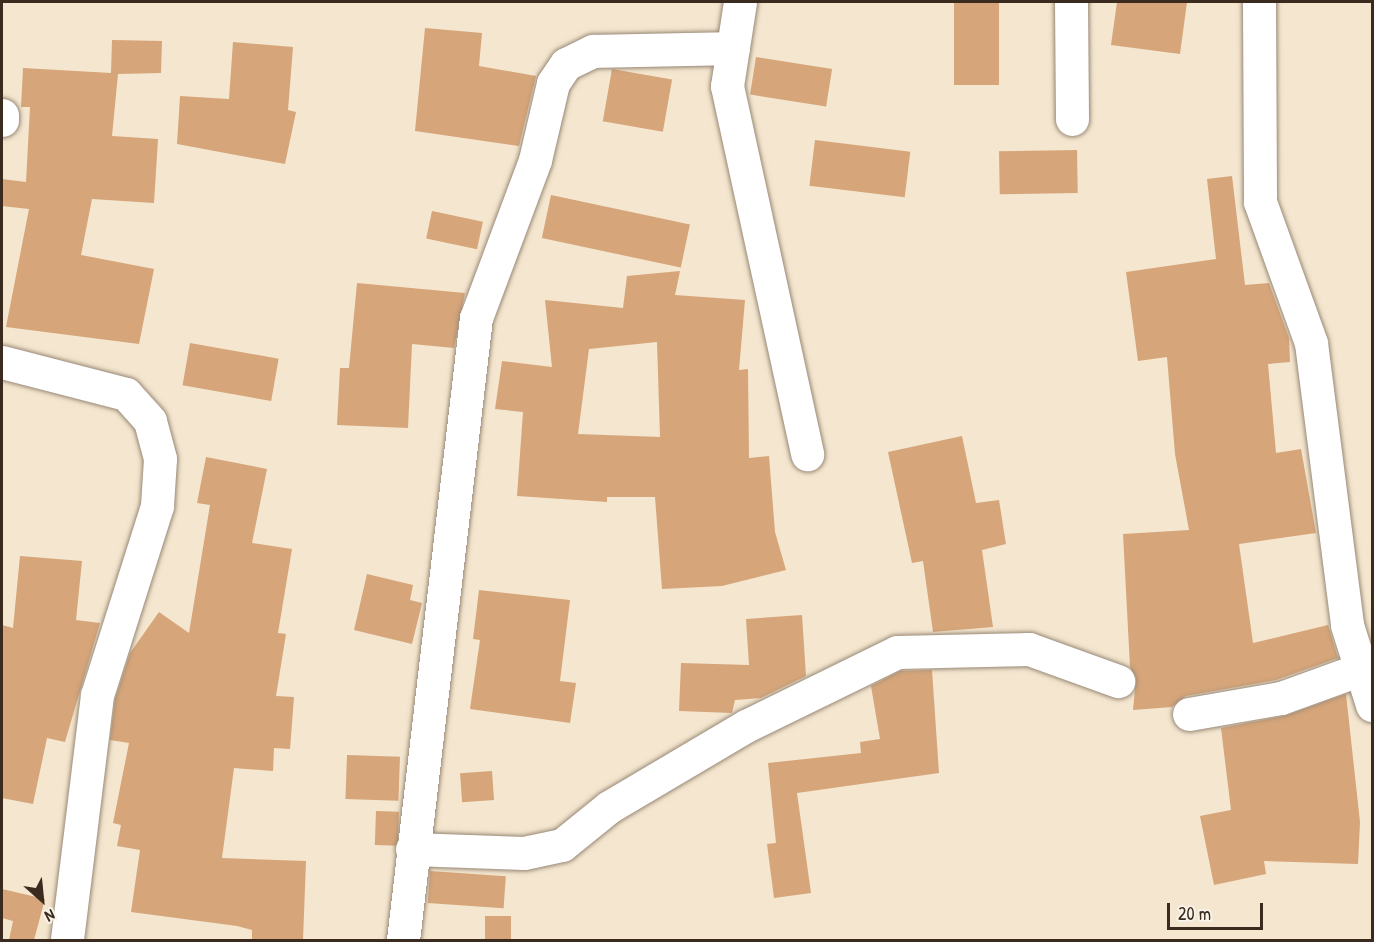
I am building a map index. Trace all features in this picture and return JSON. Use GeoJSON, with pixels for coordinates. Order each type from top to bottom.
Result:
{"type":"FeatureCollection","features":[{"type":"Feature","properties":{"kind":"street"},"geometry":{"type":"LineString","coordinates":[[740,2],[727,86],[807,454]]}},
{"type":"Feature","properties":{"kind":"street"},"geometry":{"type":"LineString","coordinates":[[1071,2],[1072,119]]}},
{"type":"Feature","properties":{"kind":"street"},"geometry":{"type":"LineString","coordinates":[[1259,2],[1260,202],[1311,343],[1347,625],[1372,705]]}},
{"type":"Feature","properties":{"kind":"street"},"geometry":{"type":"LineString","coordinates":[[403,940],[412,849],[477,318],[534,160],[553,82],[566,64],[593,51],[733,48]]}},
{"type":"Feature","properties":{"kind":"street"},"geometry":{"type":"LineString","coordinates":[[2,115],[2,120]]}},
{"type":"Feature","properties":{"kind":"street"},"geometry":{"type":"LineString","coordinates":[[2,362],[126,394],[150,421],[160,459],[157,506],[97,695],[67,940]]}},
{"type":"Feature","properties":{"kind":"street"},"geometry":{"type":"LineString","coordinates":[[412,849],[524,853],[562,845],[609,807],[746,726],[897,652],[1029,649],[1118,681]]}},
{"type":"Feature","properties":{"kind":"street"},"geometry":{"type":"LineString","coordinates":[[1188,714],[1281,699],[1361,669]]}},
{"type":"Feature","properties":{"kind":"building"},"geometry":{"type":"Polygon","coordinates":[[[954,2],[999,2],[999,85],[954,85],[954,2]]]}},
{"type":"Feature","properties":{"kind":"building"},"geometry":{"type":"Polygon","coordinates":[[[1117,2],[1187,2],[1180,54],[1111,45],[1117,2]]]}},
{"type":"Feature","properties":{"kind":"building"},"geometry":{"type":"Polygon","coordinates":[[[425,28],[482,33],[479,66],[536,76],[519,146],[415,131],[425,28]]]}},
{"type":"Feature","properties":{"kind":"building"},"geometry":{"type":"Polygon","coordinates":[[[112,40],[162,41],[161,73],[118,74],[112,136],[158,139],[154,203],[92,199],[81,255],[154,269],[139,344],[6,327],[29,209],[2,206],[2,179],[26,182],[30,107],[21,107],[23,68],[111,73],[112,40]]]}},
{"type":"Feature","properties":{"kind":"building"},"geometry":{"type":"Polygon","coordinates":[[[233,42],[293,47],[288,110],[296,112],[285,164],[177,144],[180,96],[229,99],[233,42]]]}},
{"type":"Feature","properties":{"kind":"building"},"geometry":{"type":"Polygon","coordinates":[[[756,57],[832,69],[826,107],[750,95],[756,57]]]}},
{"type":"Feature","properties":{"kind":"building"},"geometry":{"type":"Polygon","coordinates":[[[612,69],[672,80],[663,132],[603,121],[612,69]]]}},
{"type":"Feature","properties":{"kind":"building"},"geometry":{"type":"Polygon","coordinates":[[[815,140],[910,152],[905,197],[809,186],[815,140]]]}},
{"type":"Feature","properties":{"kind":"building"},"geometry":{"type":"Polygon","coordinates":[[[1077,150],[1078,193],[1000,194],[999,151],[1077,150]]]}},
{"type":"Feature","properties":{"kind":"building"},"geometry":{"type":"Polygon","coordinates":[[[1232,176],[1245,285],[1269,283],[1289,338],[1290,362],[1268,364],[1276,453],[1301,449],[1316,533],[1239,544],[1253,643],[1328,625],[1338,658],[1276,680],[1186,696],[1172,707],[1133,710],[1136,678],[1130,667],[1123,534],[1189,530],[1175,454],[1167,357],[1138,361],[1126,272],[1216,259],[1207,179],[1232,176]]]}},
{"type":"Feature","properties":{"kind":"building"},"geometry":{"type":"Polygon","coordinates":[[[551,195],[690,225],[681,268],[542,238],[551,195]]]}},
{"type":"Feature","properties":{"kind":"building"},"geometry":{"type":"Polygon","coordinates":[[[432,211],[483,222],[477,249],[426,238],[432,211]]]}},
{"type":"Feature","properties":{"kind":"building"},"geometry":{"type":"Polygon","coordinates":[[[680,271],[675,295],[745,300],[739,370],[748,369],[749,458],[769,456],[775,532],[786,570],[722,586],[662,589],[655,497],[607,497],[607,502],[517,496],[523,412],[495,409],[502,361],[552,367],[545,300],[623,308],[627,276],[680,271]],[[657,342],[589,349],[578,434],[660,437],[657,342]]]}},
{"type":"Feature","properties":{"kind":"building"},"geometry":{"type":"Polygon","coordinates":[[[357,283],[465,293],[454,348],[412,344],[408,428],[337,425],[340,368],[349,368],[357,283]]]}},
{"type":"Feature","properties":{"kind":"building"},"geometry":{"type":"Polygon","coordinates":[[[190,343],[279,359],[271,401],[183,385],[190,343]]]}},
{"type":"Feature","properties":{"kind":"building"},"geometry":{"type":"Polygon","coordinates":[[[962,436],[976,503],[999,500],[1006,544],[982,550],[993,627],[933,632],[923,561],[912,563],[888,452],[962,436]]]}},
{"type":"Feature","properties":{"kind":"building"},"geometry":{"type":"Polygon","coordinates":[[[206,457],[267,469],[252,543],[292,549],[278,633],[286,634],[276,696],[294,697],[290,749],[274,748],[273,771],[234,768],[222,858],[306,861],[303,940],[252,940],[252,930],[237,926],[131,912],[140,850],[117,846],[121,825],[113,823],[129,743],[110,740],[115,699],[130,653],[159,612],[189,633],[210,505],[197,503],[206,457]]]}},
{"type":"Feature","properties":{"kind":"building"},"geometry":{"type":"Polygon","coordinates":[[[20,556],[82,561],[76,620],[100,623],[65,742],[47,738],[33,804],[2,798],[2,625],[13,628],[20,556]]]}},
{"type":"Feature","properties":{"kind":"building"},"geometry":{"type":"Polygon","coordinates":[[[367,574],[413,585],[410,600],[422,603],[412,644],[354,630],[367,574]]]}},
{"type":"Feature","properties":{"kind":"building"},"geometry":{"type":"Polygon","coordinates":[[[479,590],[570,600],[560,681],[576,683],[570,723],[470,709],[480,640],[473,639],[479,590]]]}},
{"type":"Feature","properties":{"kind":"building"},"geometry":{"type":"Polygon","coordinates":[[[802,615],[806,676],[761,698],[735,700],[732,713],[679,711],[681,663],[749,665],[746,619],[802,615]]]}},
{"type":"Feature","properties":{"kind":"building"},"geometry":{"type":"Polygon","coordinates":[[[932,670],[939,773],[797,793],[811,893],[774,898],[767,844],[776,843],[768,763],[861,753],[860,742],[880,739],[871,686],[900,671],[932,670]]]}},
{"type":"Feature","properties":{"kind":"building"},"geometry":{"type":"Polygon","coordinates":[[[1346,694],[1360,822],[1358,864],[1264,861],[1266,874],[1214,885],[1200,816],[1231,810],[1221,728],[1284,716],[1346,694]]]}},
{"type":"Feature","properties":{"kind":"building"},"geometry":{"type":"Polygon","coordinates":[[[347,755],[400,757],[398,801],[345,799],[347,755]]]}},
{"type":"Feature","properties":{"kind":"building"},"geometry":{"type":"Polygon","coordinates":[[[492,771],[494,800],[462,802],[460,773],[492,771]]]}},
{"type":"Feature","properties":{"kind":"building"},"geometry":{"type":"Polygon","coordinates":[[[376,811],[399,812],[398,846],[375,845],[376,811]]]}},
{"type":"Feature","properties":{"kind":"building"},"geometry":{"type":"Polygon","coordinates":[[[430,871],[506,876],[504,908],[428,903],[430,871]]]}},
{"type":"Feature","properties":{"kind":"building"},"geometry":{"type":"Polygon","coordinates":[[[2,889],[45,899],[34,940],[9,940],[13,921],[2,918],[2,889]]]}},
{"type":"Feature","properties":{"kind":"building"},"geometry":{"type":"Polygon","coordinates":[[[485,916],[511,916],[511,940],[485,940],[485,916]]]}}]}
